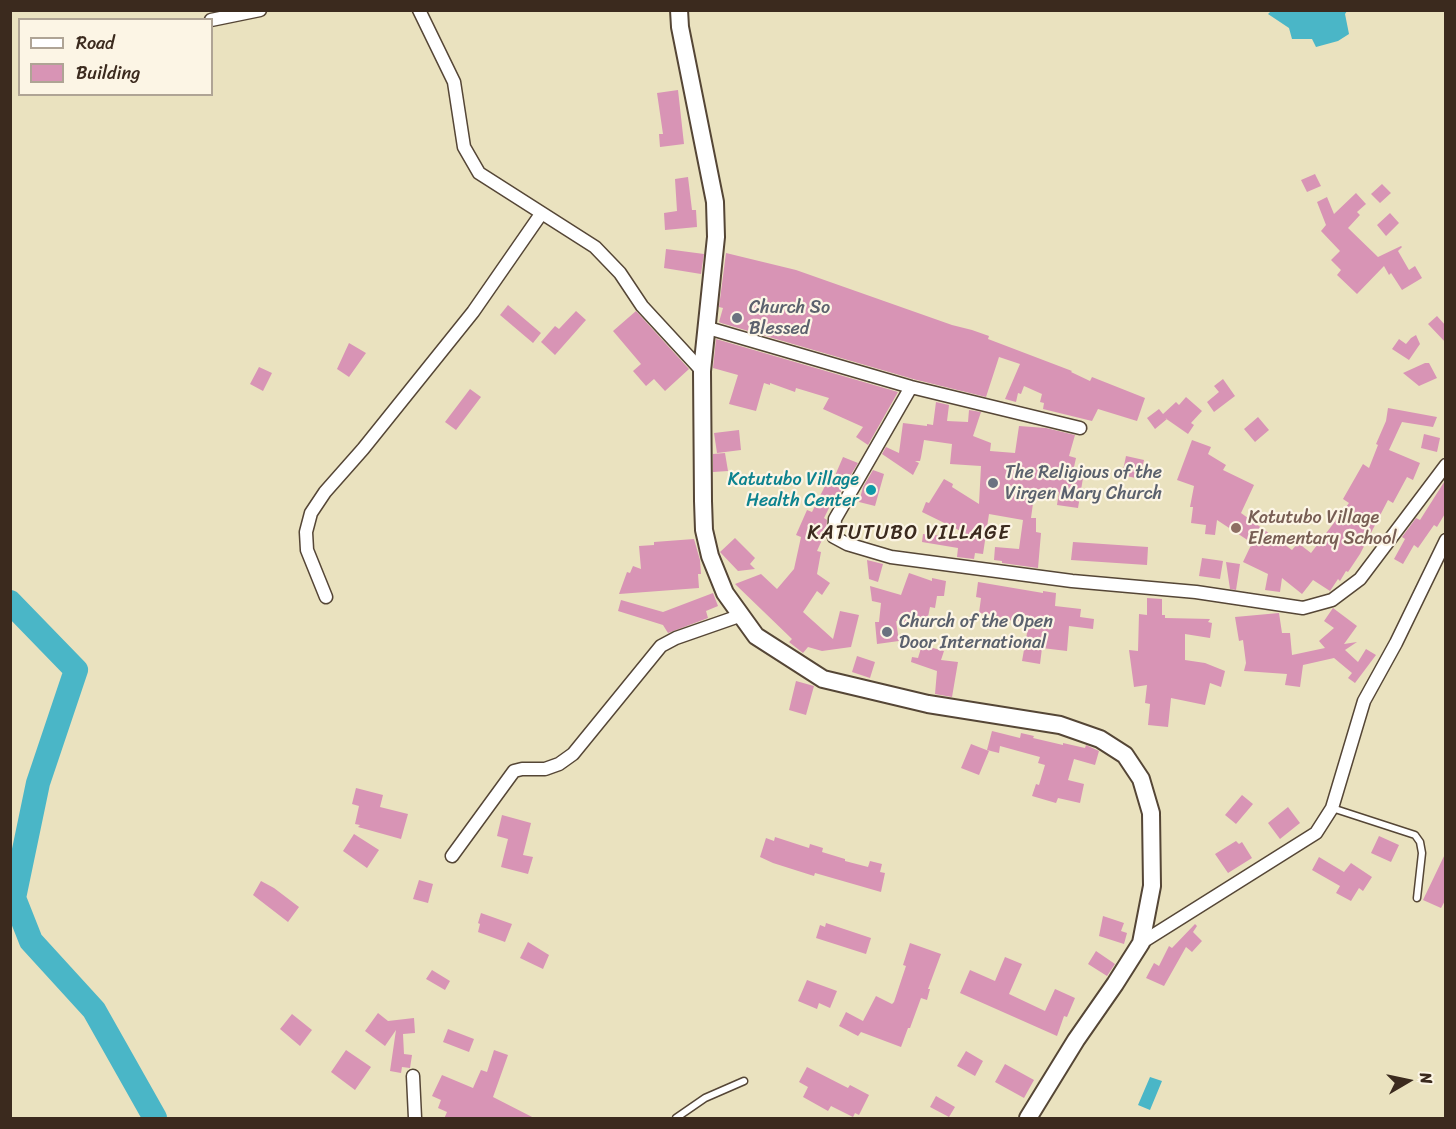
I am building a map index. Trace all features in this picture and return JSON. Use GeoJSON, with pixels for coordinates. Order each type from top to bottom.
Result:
{"type":"FeatureCollection","features":[{"type":"Feature","properties":{"kind":"street"},"geometry":{"type":"LineString","coordinates":[[213,20],[260,10]]}},
{"type":"Feature","properties":{"kind":"street"},"geometry":{"type":"LineString","coordinates":[[419,10],[454,82],[464,147],[479,173],[595,247],[620,273],[642,306],[702,371]]}},
{"type":"Feature","properties":{"kind":"street"},"geometry":{"type":"LineString","coordinates":[[679,10],[680,27],[714,202],[716,237],[702,371],[704,530],[710,556],[725,593],[756,636],[823,679],[928,704],[1060,726],[1100,739],[1125,755],[1141,779],[1151,813],[1152,885],[1141,943],[1116,984],[1076,1040],[1028,1119]]}},
{"type":"Feature","properties":{"kind":"street"},"geometry":{"type":"LineString","coordinates":[[326,597],[307,550],[306,532],[311,513],[325,492],[363,449],[473,312],[541,214]]}},
{"type":"Feature","properties":{"kind":"street"},"geometry":{"type":"LineString","coordinates":[[708,328],[911,387],[1080,428]]}},
{"type":"Feature","properties":{"kind":"street"},"geometry":{"type":"LineString","coordinates":[[911,387],[835,519],[834,537],[848,544],[891,557],[1072,581],[1196,592],[1303,608],[1332,600],[1360,579],[1446,465]]}},
{"type":"Feature","properties":{"kind":"street"},"geometry":{"type":"LineString","coordinates":[[1141,943],[1316,833],[1332,808],[1364,701],[1396,643],[1446,540]]}},
{"type":"Feature","properties":{"kind":"street"},"geometry":{"type":"LineString","coordinates":[[452,856],[514,771],[545,769],[559,764],[573,754],[661,646],[676,638],[742,615]]}},
{"type":"Feature","properties":{"kind":"street"},"geometry":{"type":"LineString","coordinates":[[413,1076],[416,1119]]}},
{"type":"Feature","properties":{"kind":"lane"},"geometry":{"type":"LineString","coordinates":[[1332,808],[1415,835],[1420,842],[1422,853],[1417,898]]}},
{"type":"Feature","properties":{"kind":"lane"},"geometry":{"type":"LineString","coordinates":[[676,1119],[705,1098],[744,1081]]}},
{"type":"Feature","properties":{"kind":"water"},"geometry":{"type":"Polygon","coordinates":[[[1271,11],[1347,11],[1345,14],[1349,34],[1338,41],[1316,47],[1312,39],[1292,39],[1289,28],[1268,14],[1271,11]]]}},
{"type":"Feature","properties":{"kind":"water"},"geometry":{"type":"Polygon","coordinates":[[[1150,1077],[1162,1081],[1150,1110],[1138,1105],[1150,1077]]]}},
{"type":"Feature","properties":{"kind":"building"},"geometry":{"type":"Polygon","coordinates":[[[678,90],[684,144],[660,147],[659,134],[663,134],[657,93],[678,90]]]}},
{"type":"Feature","properties":{"kind":"building"},"geometry":{"type":"Polygon","coordinates":[[[1315,174],[1321,186],[1307,192],[1301,180],[1315,174]]]}},
{"type":"Feature","properties":{"kind":"building"},"geometry":{"type":"Polygon","coordinates":[[[688,177],[692,210],[696,210],[697,227],[665,230],[664,213],[677,211],[675,179],[688,177]]]}},
{"type":"Feature","properties":{"kind":"building"},"geometry":{"type":"Polygon","coordinates":[[[1382,184],[1391,193],[1380,203],[1371,194],[1382,184]]]}},
{"type":"Feature","properties":{"kind":"building"},"geometry":{"type":"Polygon","coordinates":[[[1356,193],[1366,204],[1357,212],[1360,215],[1348,228],[1378,257],[1401,246],[1398,251],[1409,270],[1415,266],[1422,278],[1402,290],[1384,266],[1357,294],[1337,275],[1341,270],[1331,260],[1340,251],[1321,231],[1326,225],[1317,202],[1327,197],[1334,214],[1356,193]]]}},
{"type":"Feature","properties":{"kind":"building"},"geometry":{"type":"Polygon","coordinates":[[[1390,213],[1399,223],[1386,236],[1377,225],[1390,213]]]}},
{"type":"Feature","properties":{"kind":"building"},"geometry":{"type":"Polygon","coordinates":[[[666,249],[704,254],[701,274],[664,268],[666,249]]]}},
{"type":"Feature","properties":{"kind":"building"},"geometry":{"type":"Polygon","coordinates":[[[726,253],[796,270],[972,330],[989,336],[988,339],[1072,371],[1090,381],[1092,377],[1145,398],[1137,421],[1098,409],[1092,421],[1043,409],[1044,403],[1040,402],[1042,394],[1024,386],[1021,394],[1018,393],[1016,402],[1005,399],[1020,364],[999,357],[986,397],[913,379],[721,323],[719,322],[723,308],[719,307],[726,253]]]}},
{"type":"Feature","properties":{"kind":"building"},"geometry":{"type":"Polygon","coordinates":[[[508,305],[541,333],[533,343],[500,315],[508,305]]]}},
{"type":"Feature","properties":{"kind":"building"},"geometry":{"type":"Polygon","coordinates":[[[576,311],[586,320],[555,355],[541,342],[555,326],[559,329],[576,311]]]}},
{"type":"Feature","properties":{"kind":"building"},"geometry":{"type":"Polygon","coordinates":[[[636,311],[689,369],[665,391],[654,379],[646,386],[633,371],[641,364],[613,331],[636,311]]]}},
{"type":"Feature","properties":{"kind":"building"},"geometry":{"type":"Polygon","coordinates":[[[1437,316],[1446,326],[1446,343],[1428,324],[1437,316]]]}},
{"type":"Feature","properties":{"kind":"building"},"geometry":{"type":"Polygon","coordinates":[[[1416,335],[1420,344],[1409,360],[1392,349],[1399,339],[1406,344],[1416,335]]]}},
{"type":"Feature","properties":{"kind":"building"},"geometry":{"type":"Polygon","coordinates":[[[716,339],[898,392],[868,445],[856,437],[863,427],[823,409],[829,398],[796,388],[795,392],[764,383],[756,411],[729,404],[738,375],[713,368],[716,339]]]}},
{"type":"Feature","properties":{"kind":"building"},"geometry":{"type":"Polygon","coordinates":[[[349,343],[366,353],[349,377],[337,369],[349,343]]]}},
{"type":"Feature","properties":{"kind":"building"},"geometry":{"type":"Polygon","coordinates":[[[1429,363],[1437,378],[1419,386],[1403,373],[1429,363]]]}},
{"type":"Feature","properties":{"kind":"building"},"geometry":{"type":"Polygon","coordinates":[[[259,367],[272,373],[263,391],[250,384],[259,367]]]}},
{"type":"Feature","properties":{"kind":"building"},"geometry":{"type":"Polygon","coordinates":[[[1223,379],[1235,396],[1214,412],[1207,402],[1219,392],[1214,386],[1223,379]]]}},
{"type":"Feature","properties":{"kind":"building"},"geometry":{"type":"Polygon","coordinates":[[[470,389],[481,397],[456,430],[445,422],[470,389]]]}},
{"type":"Feature","properties":{"kind":"building"},"geometry":{"type":"Polygon","coordinates":[[[1186,397],[1202,411],[1191,423],[1194,425],[1188,434],[1167,419],[1155,429],[1147,418],[1159,409],[1163,414],[1176,402],[1179,405],[1186,397]]]}},
{"type":"Feature","properties":{"kind":"building"},"geometry":{"type":"Polygon","coordinates":[[[936,402],[949,405],[947,421],[968,422],[969,410],[981,412],[973,436],[991,443],[990,451],[1015,453],[1019,426],[1046,428],[1075,435],[1069,456],[1076,458],[1072,476],[1083,478],[1078,508],[1057,505],[1059,492],[1035,489],[1031,518],[1036,518],[1036,532],[1041,533],[1038,568],[994,560],[995,547],[1019,549],[1023,520],[989,514],[983,554],[975,553],[974,559],[957,557],[958,548],[922,542],[923,534],[977,539],[922,512],[926,502],[929,503],[944,479],[953,484],[952,487],[979,504],[981,466],[950,464],[952,444],[924,440],[920,461],[915,461],[919,463],[913,475],[882,454],[886,447],[899,453],[903,423],[933,425],[936,402]]]}},
{"type":"Feature","properties":{"kind":"building"},"geometry":{"type":"Polygon","coordinates":[[[1388,408],[1437,417],[1433,427],[1402,422],[1389,450],[1420,463],[1413,480],[1407,477],[1393,503],[1388,500],[1360,554],[1348,572],[1346,571],[1340,581],[1338,579],[1330,591],[1313,580],[1302,594],[1282,578],[1280,592],[1265,590],[1268,574],[1243,562],[1252,543],[1217,520],[1215,535],[1205,534],[1206,525],[1191,523],[1193,507],[1190,507],[1194,486],[1177,480],[1192,440],[1211,447],[1208,454],[1226,465],[1223,470],[1254,485],[1241,513],[1292,550],[1298,543],[1311,553],[1349,503],[1343,499],[1363,464],[1369,468],[1386,421],[1388,408]]]}},
{"type":"Feature","properties":{"kind":"building"},"geometry":{"type":"Polygon","coordinates":[[[1258,417],[1269,430],[1255,442],[1244,429],[1258,417]]]}},
{"type":"Feature","properties":{"kind":"building"},"geometry":{"type":"Polygon","coordinates":[[[739,430],[741,450],[717,453],[714,433],[739,430]]]}},
{"type":"Feature","properties":{"kind":"building"},"geometry":{"type":"Polygon","coordinates":[[[1424,434],[1440,438],[1437,452],[1421,448],[1424,434]]]}},
{"type":"Feature","properties":{"kind":"building"},"geometry":{"type":"Polygon","coordinates":[[[725,453],[728,471],[713,472],[713,454],[725,453]]]}},
{"type":"Feature","properties":{"kind":"building"},"geometry":{"type":"Polygon","coordinates":[[[1126,456],[1144,460],[1140,479],[1122,475],[1126,456]]]}},
{"type":"Feature","properties":{"kind":"building"},"geometry":{"type":"Polygon","coordinates":[[[843,457],[858,463],[840,493],[837,492],[824,518],[827,520],[826,531],[817,551],[821,552],[817,574],[830,583],[822,595],[817,591],[803,612],[833,639],[840,611],[859,615],[851,647],[822,651],[808,647],[803,653],[789,642],[792,639],[735,584],[761,574],[777,589],[794,569],[801,537],[796,535],[807,510],[812,512],[830,476],[834,478],[843,457]]]}},
{"type":"Feature","properties":{"kind":"building","name":"Katutubo Village Health Center"},"geometry":{"type":"Polygon","coordinates":[[[873,470],[884,474],[875,506],[859,502],[863,487],[873,470]]]}},
{"type":"Feature","properties":{"kind":"building"},"geometry":{"type":"Polygon","coordinates":[[[1446,479],[1446,512],[1437,527],[1434,525],[1418,548],[1414,545],[1403,564],[1394,559],[1405,539],[1402,537],[1416,518],[1420,520],[1446,479]]]}},
{"type":"Feature","properties":{"kind":"building"},"geometry":{"type":"Polygon","coordinates":[[[735,538],[755,558],[750,564],[755,569],[738,571],[720,552],[735,538]]]}},
{"type":"Feature","properties":{"kind":"building"},"geometry":{"type":"Polygon","coordinates":[[[694,539],[700,560],[699,588],[619,594],[627,572],[630,573],[633,566],[641,569],[639,546],[654,545],[654,542],[694,539]]]}},
{"type":"Feature","properties":{"kind":"building"},"geometry":{"type":"Polygon","coordinates":[[[1073,542],[1148,547],[1147,565],[1071,560],[1073,542]]]}},
{"type":"Feature","properties":{"kind":"building"},"geometry":{"type":"Polygon","coordinates":[[[1202,558],[1223,561],[1220,579],[1199,576],[1202,558]]]}},
{"type":"Feature","properties":{"kind":"building"},"geometry":{"type":"Polygon","coordinates":[[[867,560],[883,564],[878,582],[869,579],[867,560]]]}},
{"type":"Feature","properties":{"kind":"building"},"geometry":{"type":"Polygon","coordinates":[[[1226,562],[1240,564],[1236,590],[1230,589],[1226,562]]]}},
{"type":"Feature","properties":{"kind":"building"},"geometry":{"type":"Polygon","coordinates":[[[909,573],[932,581],[932,578],[946,581],[944,596],[937,596],[935,608],[930,607],[926,627],[896,621],[899,641],[877,644],[875,622],[879,622],[881,603],[872,601],[870,586],[901,595],[909,573]]]}},
{"type":"Feature","properties":{"kind":"building"},"geometry":{"type":"Polygon","coordinates":[[[978,582],[1043,593],[1043,591],[1056,593],[1055,606],[1081,609],[1080,617],[1094,619],[1093,629],[1069,626],[1067,651],[1042,648],[1040,664],[1022,661],[1029,622],[994,619],[994,615],[979,613],[981,598],[976,597],[978,582]]]}},
{"type":"Feature","properties":{"kind":"building"},"geometry":{"type":"Polygon","coordinates":[[[713,593],[718,606],[706,611],[708,618],[668,633],[663,625],[618,611],[621,600],[663,612],[713,593]]]}},
{"type":"Feature","properties":{"kind":"building"},"geometry":{"type":"Polygon","coordinates":[[[1147,598],[1162,599],[1162,615],[1165,615],[1165,618],[1210,619],[1208,622],[1212,623],[1210,638],[1185,634],[1185,660],[1205,663],[1225,671],[1221,687],[1210,683],[1205,705],[1171,698],[1168,727],[1148,725],[1150,704],[1145,703],[1147,685],[1134,687],[1129,650],[1138,651],[1139,614],[1147,615],[1147,598]]]}},
{"type":"Feature","properties":{"kind":"building"},"geometry":{"type":"Polygon","coordinates":[[[1333,608],[1357,626],[1344,644],[1357,642],[1345,650],[1358,662],[1366,649],[1376,655],[1355,683],[1348,678],[1352,673],[1334,658],[1303,665],[1300,687],[1285,685],[1287,674],[1244,671],[1246,663],[1243,640],[1239,641],[1235,617],[1279,613],[1282,633],[1290,633],[1292,655],[1325,648],[1319,641],[1334,628],[1324,621],[1333,608]]]}},
{"type":"Feature","properties":{"kind":"building"},"geometry":{"type":"Polygon","coordinates":[[[922,645],[944,651],[941,660],[958,662],[952,697],[935,694],[937,671],[911,662],[912,657],[918,658],[922,645]]]}},
{"type":"Feature","properties":{"kind":"building"},"geometry":{"type":"Polygon","coordinates":[[[857,656],[875,662],[870,678],[852,672],[857,656]]]}},
{"type":"Feature","properties":{"kind":"building"},"geometry":{"type":"Polygon","coordinates":[[[796,681],[814,686],[806,715],[789,710],[796,681]]]}},
{"type":"Feature","properties":{"kind":"building"},"geometry":{"type":"Polygon","coordinates":[[[992,731],[1020,738],[1021,733],[1063,745],[1063,743],[1085,748],[1086,745],[1099,751],[1095,765],[1074,759],[1068,780],[1084,784],[1080,803],[1058,798],[1056,803],[1032,796],[1036,784],[1039,785],[1045,765],[1038,763],[1040,757],[1000,746],[999,753],[987,750],[992,731]]]}},
{"type":"Feature","properties":{"kind":"building"},"geometry":{"type":"Polygon","coordinates":[[[971,744],[989,751],[979,775],[961,768],[971,744]]]}},
{"type":"Feature","properties":{"kind":"building"},"geometry":{"type":"Polygon","coordinates":[[[356,788],[383,795],[380,807],[408,814],[401,839],[358,827],[360,825],[355,824],[359,806],[352,804],[356,788]]]}},
{"type":"Feature","properties":{"kind":"building"},"geometry":{"type":"Polygon","coordinates":[[[1242,795],[1253,804],[1236,824],[1225,815],[1242,795]]]}},
{"type":"Feature","properties":{"kind":"building"},"geometry":{"type":"Polygon","coordinates":[[[1288,807],[1300,823],[1280,839],[1268,823],[1288,807]]]}},
{"type":"Feature","properties":{"kind":"building"},"geometry":{"type":"Polygon","coordinates":[[[502,815],[531,823],[523,855],[533,857],[528,874],[501,867],[508,839],[497,836],[502,815]]]}},
{"type":"Feature","properties":{"kind":"building"},"geometry":{"type":"Polygon","coordinates":[[[354,834],[379,850],[367,868],[343,851],[354,834]]]}},
{"type":"Feature","properties":{"kind":"building"},"geometry":{"type":"Polygon","coordinates":[[[1379,836],[1399,845],[1391,862],[1371,853],[1379,836]]]}},
{"type":"Feature","properties":{"kind":"building"},"geometry":{"type":"Polygon","coordinates":[[[775,837],[809,848],[810,844],[823,848],[822,852],[868,867],[870,861],[882,864],[880,872],[885,873],[881,892],[815,873],[814,876],[760,857],[766,838],[774,841],[775,837]]]}},
{"type":"Feature","properties":{"kind":"building"},"geometry":{"type":"Polygon","coordinates":[[[1236,841],[1239,844],[1242,842],[1252,858],[1228,873],[1215,854],[1236,841]]]}},
{"type":"Feature","properties":{"kind":"building"},"geometry":{"type":"Polygon","coordinates":[[[1446,852],[1446,899],[1441,908],[1423,900],[1446,852]]]}},
{"type":"Feature","properties":{"kind":"building"},"geometry":{"type":"Polygon","coordinates":[[[1319,857],[1344,872],[1351,863],[1372,877],[1363,891],[1359,888],[1351,901],[1336,893],[1340,886],[1312,870],[1319,857]]]}},
{"type":"Feature","properties":{"kind":"building"},"geometry":{"type":"Polygon","coordinates":[[[419,880],[433,884],[428,903],[413,899],[419,880]]]}},
{"type":"Feature","properties":{"kind":"building"},"geometry":{"type":"Polygon","coordinates":[[[261,881],[299,907],[288,922],[253,895],[261,881]]]}},
{"type":"Feature","properties":{"kind":"building"},"geometry":{"type":"Polygon","coordinates":[[[481,913],[512,924],[505,942],[478,932],[481,913]]]}},
{"type":"Feature","properties":{"kind":"building"},"geometry":{"type":"Polygon","coordinates":[[[1103,916],[1124,923],[1121,931],[1127,933],[1124,944],[1099,936],[1103,916]]]}},
{"type":"Feature","properties":{"kind":"building"},"geometry":{"type":"Polygon","coordinates":[[[826,923],[871,938],[866,954],[816,938],[820,925],[825,927],[826,923]]]}},
{"type":"Feature","properties":{"kind":"building"},"geometry":{"type":"Polygon","coordinates":[[[1195,924],[1197,926],[1193,932],[1202,941],[1192,952],[1186,947],[1164,986],[1146,978],[1154,963],[1159,966],[1169,946],[1172,948],[1195,924]]]}},
{"type":"Feature","properties":{"kind":"building"},"geometry":{"type":"Polygon","coordinates":[[[528,942],[549,955],[543,969],[520,958],[528,942]]]}},
{"type":"Feature","properties":{"kind":"building"},"geometry":{"type":"Polygon","coordinates":[[[910,943],[941,954],[928,989],[930,989],[927,1000],[921,998],[901,1047],[861,1032],[858,1036],[839,1026],[846,1012],[863,1021],[876,996],[892,1004],[894,1002],[906,966],[903,965],[910,943]]]}},
{"type":"Feature","properties":{"kind":"building"},"geometry":{"type":"Polygon","coordinates":[[[1096,951],[1115,964],[1107,976],[1088,964],[1096,951]]]}},
{"type":"Feature","properties":{"kind":"building"},"geometry":{"type":"Polygon","coordinates":[[[1005,957],[1022,964],[1009,994],[1045,1011],[1055,989],[1075,998],[1067,1017],[1064,1016],[1057,1036],[960,993],[970,970],[995,981],[1005,957]]]}},
{"type":"Feature","properties":{"kind":"building"},"geometry":{"type":"Polygon","coordinates":[[[432,970],[450,981],[445,990],[426,979],[432,970]]]}},
{"type":"Feature","properties":{"kind":"building"},"geometry":{"type":"Polygon","coordinates":[[[807,980],[837,991],[830,1008],[819,1003],[817,1009],[798,1001],[807,980]]]}},
{"type":"Feature","properties":{"kind":"building"},"geometry":{"type":"Polygon","coordinates":[[[378,1013],[388,1021],[414,1018],[415,1033],[403,1034],[404,1054],[412,1055],[410,1068],[402,1067],[401,1073],[390,1071],[396,1030],[385,1046],[365,1031],[378,1013]]]}},
{"type":"Feature","properties":{"kind":"building"},"geometry":{"type":"Polygon","coordinates":[[[292,1014],[312,1030],[300,1046],[280,1029],[292,1014]]]}},
{"type":"Feature","properties":{"kind":"building"},"geometry":{"type":"Polygon","coordinates":[[[448,1029],[474,1039],[469,1052],[443,1042],[448,1029]]]}},
{"type":"Feature","properties":{"kind":"building"},"geometry":{"type":"Polygon","coordinates":[[[346,1050],[371,1067],[355,1090],[331,1072],[346,1050]]]}},
{"type":"Feature","properties":{"kind":"building"},"geometry":{"type":"Polygon","coordinates":[[[494,1050],[508,1055],[493,1097],[536,1119],[444,1119],[447,1112],[438,1108],[441,1100],[432,1096],[442,1075],[473,1088],[481,1070],[487,1072],[494,1050]]]}},
{"type":"Feature","properties":{"kind":"building"},"geometry":{"type":"Polygon","coordinates":[[[966,1051],[983,1061],[975,1076],[957,1066],[966,1051]]]}},
{"type":"Feature","properties":{"kind":"building"},"geometry":{"type":"Polygon","coordinates":[[[1005,1064],[1034,1080],[1024,1098],[995,1082],[1005,1064]]]}},
{"type":"Feature","properties":{"kind":"building"},"geometry":{"type":"Polygon","coordinates":[[[807,1067],[848,1088],[850,1085],[869,1095],[859,1115],[855,1113],[853,1117],[831,1106],[828,1111],[803,1097],[808,1087],[799,1082],[807,1067]]]}},
{"type":"Feature","properties":{"kind":"building"},"geometry":{"type":"Polygon","coordinates":[[[936,1096],[955,1107],[949,1117],[930,1107],[936,1096]]]}},
{"type":"Feature","properties":{"kind":"waterway"},"geometry":{"type":"LineString","coordinates":[[10,602],[76,670],[38,783],[14,898],[31,941],[94,1010],[155,1118]]}},
{"type":"Feature","properties":{"kind":"place","name":"Church So Blessed"},"geometry":{"type":"Point","coordinates":[737,318]}},
{"type":"Feature","properties":{"kind":"place","name":"The Religious of the Virgen Mary Church"},"geometry":{"type":"Point","coordinates":[993,483]}},
{"type":"Feature","properties":{"kind":"place","name":"Katutubo Village Health Center"},"geometry":{"type":"Point","coordinates":[871,490]}},
{"type":"Feature","properties":{"kind":"place","name":"Katutubo Village Elementary School"},"geometry":{"type":"Point","coordinates":[1236,528]}},
{"type":"Feature","properties":{"kind":"place","name":"Church of the Open Door International"},"geometry":{"type":"Point","coordinates":[887,632]}},
{"type":"Feature","properties":{"kind":"district","name":"KATUTUBO VILLAGE"},"geometry":{"type":"Point","coordinates":[909,534]}}]}
